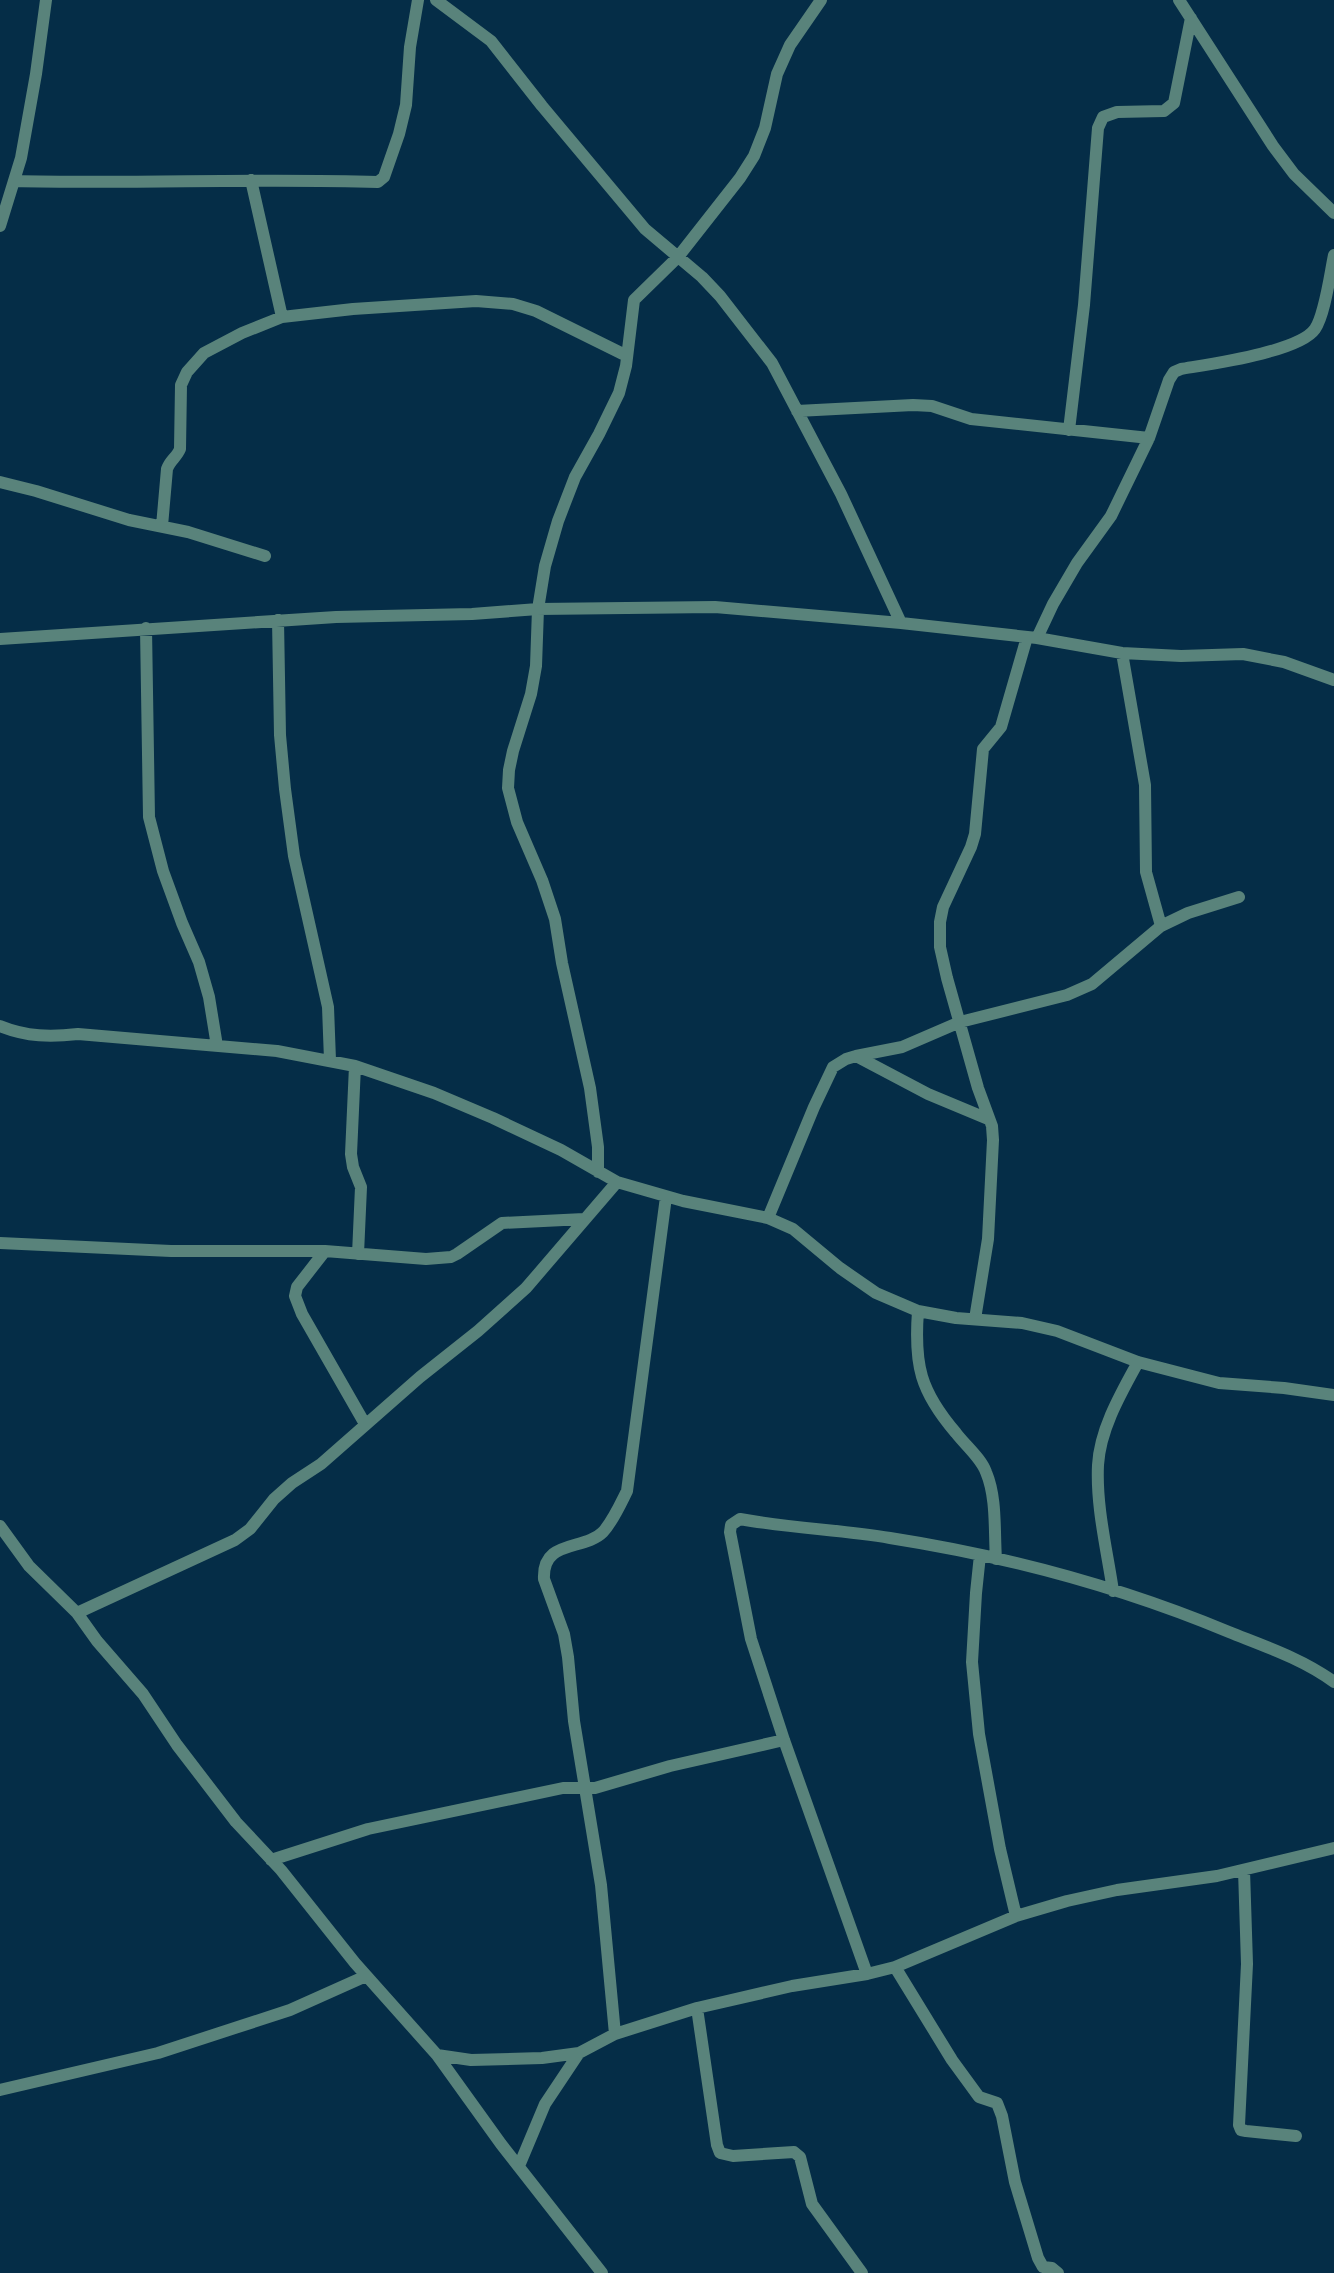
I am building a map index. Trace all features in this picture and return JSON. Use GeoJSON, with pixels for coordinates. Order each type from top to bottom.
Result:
{"type":"FeatureCollection","features":[{"type":"Feature","properties":{"kind":"street"},"geometry":{"type":"LineString","coordinates":[[0,226],[3,207],[21,158],[36,74],[46,0]]}},
{"type":"Feature","properties":{"kind":"street"},"geometry":{"type":"LineString","coordinates":[[14,181],[251,180],[378,182],[384,176],[399,134],[406,105],[410,47],[418,0]]}},
{"type":"Feature","properties":{"kind":"street"},"geometry":{"type":"LineString","coordinates":[[436,0],[491,41],[542,106],[645,229],[720,296],[772,363],[841,494],[901,623]]}},
{"type":"Feature","properties":{"kind":"street"},"geometry":{"type":"LineString","coordinates":[[598,1172],[598,1146],[590,1088],[562,962],[555,919],[542,880],[517,822],[508,788],[508,770],[532,694],[536,666],[538,608],[545,566],[558,521],[575,477],[600,434],[619,394],[627,356],[634,300],[678,257],[740,178],[754,156],[765,128],[777,74],[790,45],[821,0]]}},
{"type":"Feature","properties":{"kind":"street"},"geometry":{"type":"LineString","coordinates":[[1179,0],[1273,146],[1294,174],[1334,213]]}},
{"type":"Feature","properties":{"kind":"street"},"geometry":{"type":"LineString","coordinates":[[1069,430],[1084,305],[1098,128],[1103,117],[1118,112],[1164,111],[1174,103],[1191,18]]}},
{"type":"Feature","properties":{"kind":"street"},"geometry":{"type":"LineString","coordinates":[[251,180],[282,317]]}},
{"type":"Feature","properties":{"kind":"street"},"geometry":{"type":"LineString","coordinates":[[976,1319],[988,1239],[993,1140],[940,947],[943,907],[971,847],[975,834],[983,749],[1001,727],[1032,638],[1077,563],[1111,516],[1149,438],[1169,380],[1174,372],[1264,352],[1306,339],[1320,320],[1334,254]]}},
{"type":"Feature","properties":{"kind":"street"},"geometry":{"type":"LineString","coordinates":[[162,526],[167,468],[180,449],[181,386],[187,372],[204,353],[242,333],[282,317],[353,309],[476,301],[513,304],[536,311],[627,356]]}},
{"type":"Feature","properties":{"kind":"street"},"geometry":{"type":"LineString","coordinates":[[797,411],[913,405],[932,406],[971,419],[1149,438]]}},
{"type":"Feature","properties":{"kind":"street"},"geometry":{"type":"LineString","coordinates":[[0,482],[36,491],[129,520],[188,532],[265,556]]}},
{"type":"Feature","properties":{"kind":"street"},"geometry":{"type":"LineString","coordinates":[[0,639],[336,616],[472,614],[538,608],[715,607],[901,623],[1032,638],[1122,653],[1181,656],[1243,654],[1284,662],[1334,680]]}},
{"type":"Feature","properties":{"kind":"street"},"geometry":{"type":"LineString","coordinates":[[278,620],[280,735],[285,790],[294,856],[328,1007],[330,1060]]}},
{"type":"Feature","properties":{"kind":"street"},"geometry":{"type":"LineString","coordinates":[[146,628],[148,818],[163,871],[199,962],[209,997],[216,1046]]}},
{"type":"Feature","properties":{"kind":"street"},"geometry":{"type":"LineString","coordinates":[[1122,653],[1145,785],[1146,872],[1161,926]]}},
{"type":"Feature","properties":{"kind":"street"},"geometry":{"type":"LineString","coordinates":[[768,1218],[814,1107],[833,1067],[846,1059],[856,1056],[902,1047],[960,1022],[1066,995],[1092,984],[1161,926],[1188,913],[1239,897]]}},
{"type":"Feature","properties":{"kind":"street"},"geometry":{"type":"LineString","coordinates":[[0,1026],[31,1036],[53,1037],[78,1034],[277,1051],[355,1066],[434,1094],[493,1118],[561,1150],[616,1182],[666,1197],[768,1218],[793,1229],[840,1268],[876,1294],[918,1311],[956,1318],[1022,1324],[1057,1331],[1138,1362],[1219,1383],[1284,1388],[1334,1395]]}},
{"type":"Feature","properties":{"kind":"street"},"geometry":{"type":"LineString","coordinates":[[856,1056],[928,1094],[988,1119]]}},
{"type":"Feature","properties":{"kind":"street"},"geometry":{"type":"LineString","coordinates":[[355,1066],[351,1154],[353,1167],[361,1187],[358,1254]]}},
{"type":"Feature","properties":{"kind":"street"},"geometry":{"type":"LineString","coordinates":[[77,1613],[235,1540],[250,1529],[274,1499],[292,1483],[321,1464],[365,1424],[478,1332],[526,1288],[616,1182]]}},
{"type":"Feature","properties":{"kind":"street"},"geometry":{"type":"LineString","coordinates":[[615,2034],[601,1885],[574,1721],[564,1634],[544,1578],[544,1570],[548,1559],[555,1553],[602,1533],[627,1491],[666,1197]]}},
{"type":"Feature","properties":{"kind":"street"},"geometry":{"type":"LineString","coordinates":[[0,1243],[171,1251],[325,1251],[426,1259],[451,1257],[502,1222],[584,1219]]}},
{"type":"Feature","properties":{"kind":"street"},"geometry":{"type":"LineString","coordinates":[[325,1251],[296,1287],[295,1296],[302,1314],[365,1424]]}},
{"type":"Feature","properties":{"kind":"street"},"geometry":{"type":"LineString","coordinates":[[918,1311],[918,1366],[924,1384],[946,1421],[986,1470],[992,1492],[996,1559]]}},
{"type":"Feature","properties":{"kind":"street"},"geometry":{"type":"LineString","coordinates":[[1113,1591],[1100,1504],[1098,1464],[1104,1436],[1116,1402],[1138,1362]]}},
{"type":"Feature","properties":{"kind":"street"},"geometry":{"type":"LineString","coordinates":[[867,1974],[784,1740],[751,1639],[730,1532],[731,1525],[740,1519],[890,1538],[980,1555],[1113,1591],[1174,1609],[1290,1657],[1334,1682]]}},
{"type":"Feature","properties":{"kind":"street"},"geometry":{"type":"LineString","coordinates":[[0,1526],[29,1566],[77,1613],[97,1641],[143,1694],[177,1745],[236,1822],[271,1860],[366,1976],[437,2056],[602,2273]]}},
{"type":"Feature","properties":{"kind":"street"},"geometry":{"type":"LineString","coordinates":[[980,1555],[972,1662],[978,1734],[1000,1849],[1016,1916]]}},
{"type":"Feature","properties":{"kind":"street"},"geometry":{"type":"LineString","coordinates":[[271,1860],[368,1829],[563,1788],[595,1788],[670,1766],[784,1740]]}},
{"type":"Feature","properties":{"kind":"street"},"geometry":{"type":"LineString","coordinates":[[437,2056],[471,2060],[542,2058],[578,2053],[615,2034],[697,2008],[792,1986],[867,1974],[894,1967],[1016,1916],[1067,1901],[1117,1890],[1217,1876],[1334,1848]]}},
{"type":"Feature","properties":{"kind":"street"},"geometry":{"type":"LineString","coordinates":[[1244,1870],[1247,1964],[1240,2125],[1241,2130],[1246,2131],[1296,2136]]}},
{"type":"Feature","properties":{"kind":"street"},"geometry":{"type":"LineString","coordinates":[[894,1967],[952,2060],[979,2097],[997,2103],[1002,2116],[1015,2182],[1038,2258],[1043,2267],[1052,2268],[1058,2273]]}},
{"type":"Feature","properties":{"kind":"street"},"geometry":{"type":"LineString","coordinates":[[0,2090],[158,2053],[290,2010],[366,1976]]}},
{"type":"Feature","properties":{"kind":"street"},"geometry":{"type":"LineString","coordinates":[[697,2008],[720,2153],[733,2156],[784,2151],[794,2152],[800,2157],[812,2204],[862,2273]]}},
{"type":"Feature","properties":{"kind":"street"},"geometry":{"type":"LineString","coordinates":[[519,2166],[545,2104],[578,2053]]}}]}
